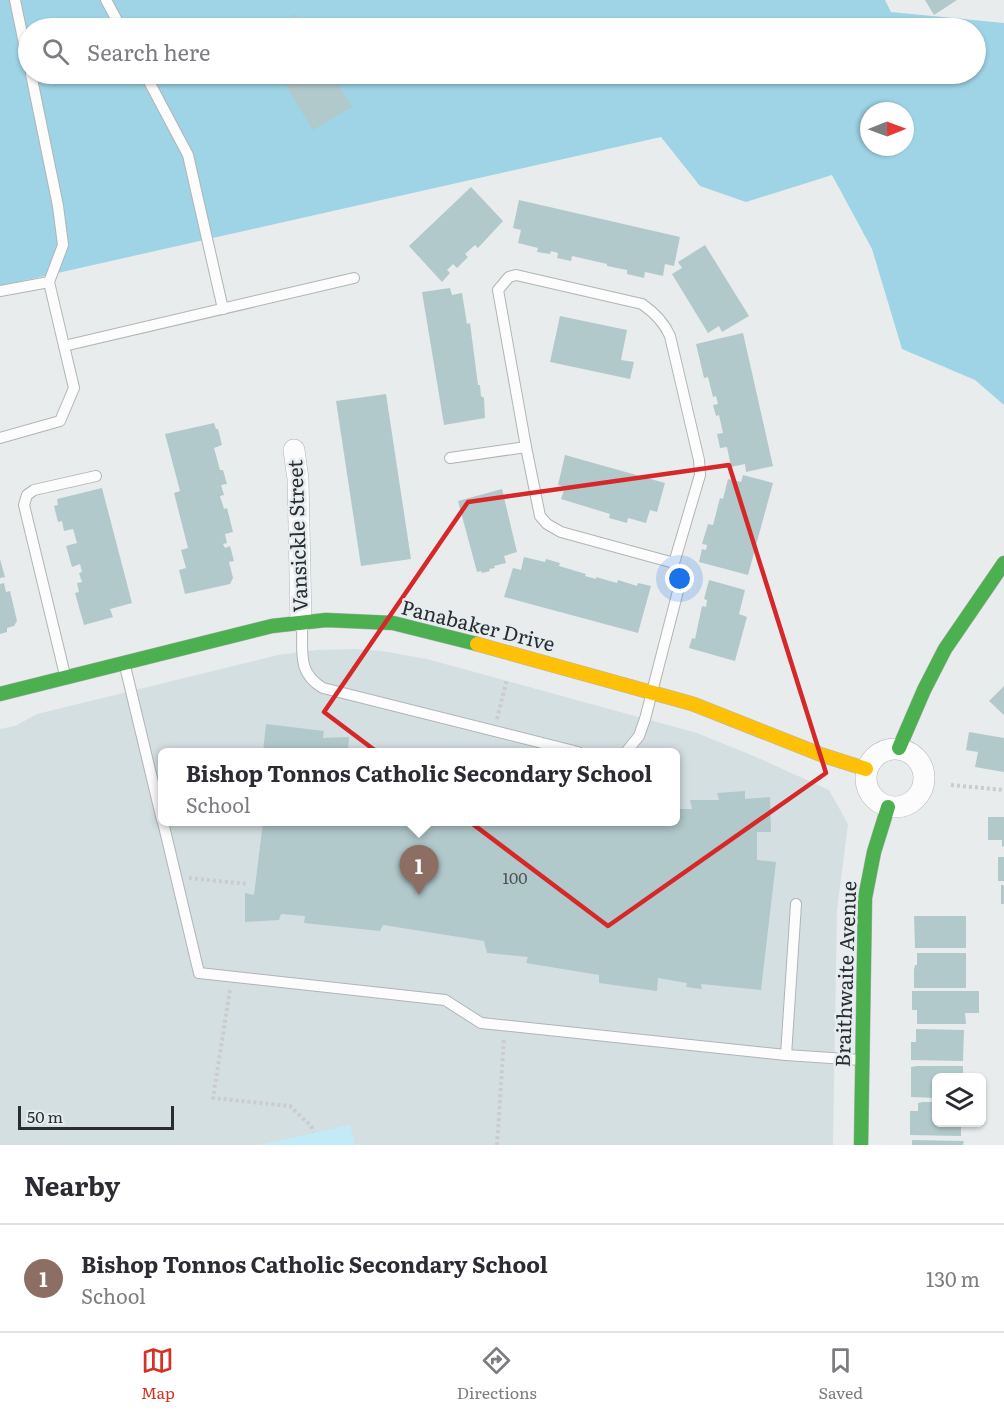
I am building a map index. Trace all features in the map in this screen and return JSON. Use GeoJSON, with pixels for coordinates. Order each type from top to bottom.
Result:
{"type":"FeatureCollection","features":[{"type":"Feature","properties":{"kind":"street","name":"Vansickle Street"},"geometry":{"type":"LineString","coordinates":[[294,450],[298,479],[302,622]]}},
{"type":"Feature","properties":{"kind":"street"},"geometry":{"type":"LineString","coordinates":[[899,748],[918,700],[935,667],[954,635],[1004,564]]}},
{"type":"Feature","properties":{"kind":"street","name":"Panabaker Drive"},"geometry":{"type":"LineString","coordinates":[[0,694],[272,626],[326,620],[367,621],[414,627],[719,712],[840,762],[866,769]]}},
{"type":"Feature","properties":{"kind":"street"},"geometry":{"type":"LineString","coordinates":[[899,748],[912,754],[920,762],[924,773],[924,784],[914,800],[897,807],[888,807],[879,803],[867,788],[866,769],[876,754],[884,750],[899,748]]}},
{"type":"Feature","properties":{"kind":"street","name":"Braithwaite Avenue"},"geometry":{"type":"LineString","coordinates":[[861,1145],[865,898],[877,835],[888,807]]}},
{"type":"Feature","properties":{"kind":"lane"},"geometry":{"type":"LineString","coordinates":[[15,0],[19,18]]}},
{"type":"Feature","properties":{"kind":"lane"},"geometry":{"type":"LineString","coordinates":[[106,0],[116,18]]}},
{"type":"Feature","properties":{"kind":"lane"},"geometry":{"type":"LineString","coordinates":[[0,438],[60,421],[74,388],[49,282],[63,245],[58,206],[33,84]]}},
{"type":"Feature","properties":{"kind":"lane"},"geometry":{"type":"LineString","coordinates":[[150,84],[188,155],[223,309]]}},
{"type":"Feature","properties":{"kind":"lane"},"geometry":{"type":"LineString","coordinates":[[630,748],[639,736],[678,591],[674,563],[700,475],[699,460],[670,336],[665,324],[653,312],[632,300],[516,275],[509,277],[498,290],[538,509],[547,524],[561,532],[674,563]]}},
{"type":"Feature","properties":{"kind":"lane"},"geometry":{"type":"LineString","coordinates":[[64,346],[354,278]]}},
{"type":"Feature","properties":{"kind":"lane"},"geometry":{"type":"LineString","coordinates":[[0,291],[49,282]]}},
{"type":"Feature","properties":{"kind":"lane"},"geometry":{"type":"LineString","coordinates":[[450,458],[526,447]]}},
{"type":"Feature","properties":{"kind":"lane"},"geometry":{"type":"LineString","coordinates":[[66,679],[24,505],[27,495],[34,490],[96,476]]}},
{"type":"Feature","properties":{"kind":"lane"},"geometry":{"type":"LineString","coordinates":[[302,622],[304,670],[311,681],[323,688],[558,748]]}},
{"type":"Feature","properties":{"kind":"lane"},"geometry":{"type":"LineString","coordinates":[[124,663],[158,801]]}},
{"type":"Feature","properties":{"kind":"lane"},"geometry":{"type":"LineString","coordinates":[[164,826],[199,973],[445,1000],[481,1023],[786,1055],[863,1060]]}},
{"type":"Feature","properties":{"kind":"lane"},"geometry":{"type":"LineString","coordinates":[[786,1055],[796,904]]}},
{"type":"Feature","properties":{"kind":"path"},"geometry":{"type":"LineString","coordinates":[[496,719],[507,679]]}},
{"type":"Feature","properties":{"kind":"path"},"geometry":{"type":"LineString","coordinates":[[951,785],[1004,790]]}},
{"type":"Feature","properties":{"kind":"path"},"geometry":{"type":"LineString","coordinates":[[176,877],[248,884]]}},
{"type":"Feature","properties":{"kind":"path"},"geometry":{"type":"LineString","coordinates":[[232,977],[213,1098],[290,1107],[311,1126],[314,1132]]}},
{"type":"Feature","properties":{"kind":"path"},"geometry":{"type":"LineString","coordinates":[[497,1145],[505,1025]]}},
{"type":"Feature","properties":{"kind":"highlighted area"},"geometry":{"type":"Polygon","coordinates":[[[729,465],[826,773],[608,926],[324,712],[468,502],[729,465]]]}},
{"type":"Feature","properties":{"kind":"shaded area"},"geometry":{"type":"Polygon","coordinates":[[[0,0],[885,0],[891,12],[953,18],[18,18],[18,84],[986,84],[986,21],[1004,23],[1004,405],[975,380],[902,349],[872,249],[832,175],[746,202],[700,186],[661,137],[0,286],[0,0]]]}},
{"type":"Feature","properties":{"kind":"shaded area"},"geometry":{"type":"Polygon","coordinates":[[[357,649],[427,659],[697,733],[829,790],[848,824],[837,910],[833,1145],[0,1145],[0,729],[15,726],[37,714],[278,655],[317,650],[357,649]]]}},
{"type":"Feature","properties":{"kind":"shaded area"},"geometry":{"type":"Polygon","coordinates":[[[350,1125],[355,1145],[258,1145],[350,1125]]]}},
{"type":"Feature","properties":{"kind":"building"},"geometry":{"type":"Polygon","coordinates":[[[925,0],[957,0],[934,15],[925,0]]]}},
{"type":"Feature","properties":{"kind":"building"},"geometry":{"type":"Polygon","coordinates":[[[285,84],[338,84],[352,107],[313,130],[285,84]]]}},
{"type":"Feature","properties":{"kind":"building"},"geometry":{"type":"Polygon","coordinates":[[[471,187],[503,221],[478,248],[475,245],[465,254],[468,257],[457,268],[453,264],[447,270],[450,273],[442,282],[409,246],[471,187]]]}},
{"type":"Feature","properties":{"kind":"building"},"geometry":{"type":"Polygon","coordinates":[[[519,200],[680,237],[674,266],[665,264],[663,276],[645,272],[644,278],[627,274],[627,270],[607,266],[607,264],[572,256],[571,261],[557,258],[558,253],[551,251],[550,254],[537,252],[538,248],[518,243],[521,230],[513,228],[519,200]]]}},
{"type":"Feature","properties":{"kind":"building"},"geometry":{"type":"Polygon","coordinates":[[[705,245],[749,316],[722,332],[719,326],[708,333],[672,274],[682,268],[678,262],[705,245]]]}},
{"type":"Feature","properties":{"kind":"building"},"geometry":{"type":"Polygon","coordinates":[[[450,288],[452,295],[462,293],[467,324],[470,323],[478,385],[480,385],[481,396],[484,398],[485,418],[444,425],[422,292],[450,288]]]}},
{"type":"Feature","properties":{"kind":"building"},"geometry":{"type":"Polygon","coordinates":[[[560,316],[627,330],[621,360],[634,362],[630,379],[550,362],[560,316]]]}},
{"type":"Feature","properties":{"kind":"building"},"geometry":{"type":"Polygon","coordinates":[[[743,333],[773,466],[746,472],[745,464],[731,467],[727,447],[720,448],[717,434],[723,433],[719,415],[716,416],[713,405],[718,404],[716,396],[713,397],[708,377],[704,378],[696,344],[743,333]]]}},
{"type":"Feature","properties":{"kind":"building"},"geometry":{"type":"Polygon","coordinates":[[[386,394],[411,559],[361,566],[336,401],[386,394]]]}},
{"type":"Feature","properties":{"kind":"building"},"geometry":{"type":"Polygon","coordinates":[[[214,423],[222,445],[214,448],[220,470],[223,470],[227,484],[221,485],[224,495],[220,496],[224,509],[227,508],[233,532],[225,534],[227,543],[223,544],[225,548],[230,546],[234,561],[229,562],[233,578],[230,584],[185,594],[179,570],[186,568],[181,550],[188,548],[174,493],[180,491],[165,434],[214,423]]]}},
{"type":"Feature","properties":{"kind":"building"},"geometry":{"type":"Polygon","coordinates":[[[565,455],[665,483],[657,512],[650,510],[646,523],[628,518],[627,523],[609,518],[610,514],[561,499],[565,487],[558,485],[565,455]]]}},
{"type":"Feature","properties":{"kind":"building"},"geometry":{"type":"Polygon","coordinates":[[[743,475],[773,483],[748,575],[699,562],[702,549],[706,550],[707,545],[702,544],[708,524],[713,525],[728,479],[741,482],[743,475]]]}},
{"type":"Feature","properties":{"kind":"building"},"geometry":{"type":"Polygon","coordinates":[[[102,488],[132,603],[110,609],[113,617],[84,625],[75,593],[79,592],[77,583],[82,582],[79,573],[82,572],[80,564],[72,567],[66,546],[77,543],[73,529],[64,531],[62,521],[58,522],[54,506],[58,505],[57,499],[102,488]]]}},
{"type":"Feature","properties":{"kind":"building"},"geometry":{"type":"Polygon","coordinates":[[[502,489],[517,552],[504,556],[506,563],[494,566],[495,568],[489,569],[490,571],[477,572],[458,501],[502,489]]]}},
{"type":"Feature","properties":{"kind":"building"},"geometry":{"type":"Polygon","coordinates":[[[524,557],[560,563],[559,566],[596,579],[596,577],[617,583],[618,580],[637,586],[638,583],[651,586],[638,633],[504,597],[513,568],[521,570],[524,557]]]}},
{"type":"Feature","properties":{"kind":"building"},"geometry":{"type":"Polygon","coordinates":[[[0,559],[5,577],[0,578],[0,559]]]}},
{"type":"Feature","properties":{"kind":"building"},"geometry":{"type":"Polygon","coordinates":[[[709,580],[745,590],[739,614],[747,617],[735,661],[689,648],[692,638],[695,639],[702,606],[706,607],[707,600],[704,599],[709,580]]]}},
{"type":"Feature","properties":{"kind":"building"},"geometry":{"type":"Polygon","coordinates":[[[4,583],[6,592],[10,591],[17,621],[14,626],[7,628],[7,632],[0,634],[0,584],[4,583]]]}},
{"type":"Feature","properties":{"kind":"building"},"geometry":{"type":"Polygon","coordinates":[[[1004,686],[1004,715],[989,701],[1004,686]]]}},
{"type":"Feature","properties":{"kind":"building"},"geometry":{"type":"Polygon","coordinates":[[[266,724],[324,731],[323,738],[349,737],[348,748],[263,748],[266,724]]]}},
{"type":"Feature","properties":{"kind":"building"},"geometry":{"type":"Polygon","coordinates":[[[969,732],[1004,738],[1004,772],[975,767],[978,752],[966,750],[969,732]]]}},
{"type":"Feature","properties":{"kind":"building"},"geometry":{"type":"Polygon","coordinates":[[[745,791],[745,799],[770,797],[771,832],[757,832],[757,860],[776,862],[761,990],[701,984],[702,989],[686,987],[687,983],[658,978],[657,991],[599,983],[599,975],[526,963],[528,957],[487,953],[484,941],[383,925],[380,931],[304,923],[305,916],[281,914],[279,920],[245,922],[245,893],[254,895],[263,826],[680,826],[680,809],[692,809],[690,800],[719,800],[717,793],[745,791]]]}},
{"type":"Feature","properties":{"kind":"building"},"geometry":{"type":"Polygon","coordinates":[[[988,817],[1004,817],[1004,847],[1002,840],[988,840],[988,817]]]}},
{"type":"Feature","properties":{"kind":"building"},"geometry":{"type":"Polygon","coordinates":[[[998,857],[1004,857],[1004,881],[998,881],[998,857]]]}},
{"type":"Feature","properties":{"kind":"building"},"geometry":{"type":"Polygon","coordinates":[[[1001,885],[1004,885],[1004,904],[1001,904],[1001,885]]]}},
{"type":"Feature","properties":{"kind":"building"},"geometry":{"type":"Polygon","coordinates":[[[914,916],[966,916],[966,948],[915,948],[914,916]]]}},
{"type":"Feature","properties":{"kind":"building"},"geometry":{"type":"Polygon","coordinates":[[[917,953],[966,953],[966,988],[914,988],[917,953]]]}},
{"type":"Feature","properties":{"kind":"building"},"geometry":{"type":"Polygon","coordinates":[[[912,991],[979,991],[979,1013],[965,1013],[966,1024],[917,1024],[917,1010],[912,1010],[912,991]]]}},
{"type":"Feature","properties":{"kind":"building"},"geometry":{"type":"Polygon","coordinates":[[[916,1029],[964,1030],[963,1061],[911,1060],[911,1042],[916,1042],[916,1029]]]}},
{"type":"Feature","properties":{"kind":"building"},"geometry":{"type":"Polygon","coordinates":[[[963,1066],[963,1073],[932,1073],[932,1098],[911,1097],[911,1067],[963,1066]]]}},
{"type":"Feature","properties":{"kind":"building"},"geometry":{"type":"Polygon","coordinates":[[[932,1102],[932,1127],[961,1127],[961,1136],[910,1135],[910,1111],[918,1111],[918,1103],[932,1102]]]}},
{"type":"Feature","properties":{"kind":"building"},"geometry":{"type":"Polygon","coordinates":[[[912,1140],[964,1141],[963,1145],[912,1145],[912,1140]]]}},
{"type":"Feature","properties":{"kind":"traffic: fast"},"geometry":{"type":"LineString","coordinates":[[899,748],[945,649],[1004,563]]}},
{"type":"Feature","properties":{"kind":"traffic: fast"},"geometry":{"type":"LineString","coordinates":[[0,694],[272,626],[326,620],[393,623],[477,644]]}},
{"type":"Feature","properties":{"kind":"traffic: fast"},"geometry":{"type":"LineString","coordinates":[[861,1145],[865,898],[874,852],[888,807]]}},
{"type":"Feature","properties":{"kind":"traffic: slow"},"geometry":{"type":"LineString","coordinates":[[477,644],[693,704],[822,755],[866,769]]}},
{"type":"Feature","properties":{"kind":"place","name":"Bishop Tonnos Catholic Secondary School"},"geometry":{"type":"Point","coordinates":[419,895]}}]}
